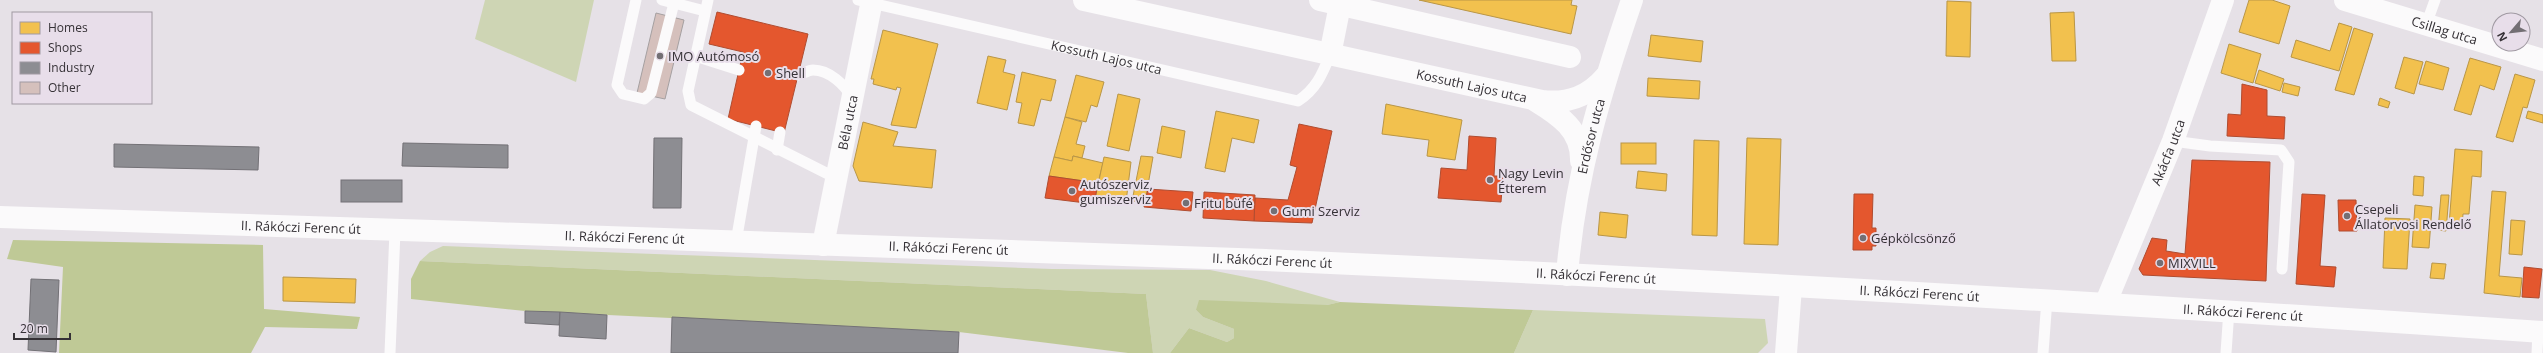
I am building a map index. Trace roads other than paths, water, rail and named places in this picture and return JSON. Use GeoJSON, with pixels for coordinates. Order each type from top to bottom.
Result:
{"type":"FeatureCollection","features":[{"type":"Feature","properties":{"kind":"main road","name":"Kossuth Lajos utca"},"geometry":{"type":"LineString","coordinates":[[1084,0],[1330,55],[1554,102],[1569,101],[1590,92],[1606,76]]}},
{"type":"Feature","properties":{"kind":"main road","name":"Erdősor utca"},"geometry":{"type":"LineString","coordinates":[[1566,275],[1581,168],[1606,76],[1632,0]]}},
{"type":"Feature","properties":{"kind":"main road"},"geometry":{"type":"LineString","coordinates":[[2218,0],[2223,0]]}},
{"type":"Feature","properties":{"kind":"main road","name":"Akácfa utca"},"geometry":{"type":"LineString","coordinates":[[2106,302],[2174,141],[2223,0]]}},
{"type":"Feature","properties":{"kind":"main road","name":"Csillag utca"},"geometry":{"type":"LineString","coordinates":[[2345,0],[2543,60]]}},
{"type":"Feature","properties":{"kind":"main road","name":"Béla utca"},"geometry":{"type":"LineString","coordinates":[[823,245],[852,98],[867,1]]}},
{"type":"Feature","properties":{"kind":"main road"},"geometry":{"type":"LineString","coordinates":[[1330,55],[1330,2],[1570,57]]}},
{"type":"Feature","properties":{"kind":"main road"},"geometry":{"type":"LineString","coordinates":[[1531,98],[1566,121],[1574,131],[1581,155],[1581,168]]}},
{"type":"Feature","properties":{"kind":"main road","name":"II. Rákóczi Ferenc út"},"geometry":{"type":"LineString","coordinates":[[0,217],[1264,260],[2106,302],[2229,310],[2539,339]]}},
{"type":"Feature","properties":{"kind":"main road"},"geometry":{"type":"LineString","coordinates":[[1783,350],[1791,287]]}},
{"type":"Feature","properties":{"kind":"lane"},"geometry":{"type":"LineString","coordinates":[[636,0],[617,85],[623,94],[644,100],[651,93],[674,3]]}},
{"type":"Feature","properties":{"kind":"lane"},"geometry":{"type":"LineString","coordinates":[[662,0],[674,3],[706,5],[688,91],[692,105],[777,150],[836,178]]}},
{"type":"Feature","properties":{"kind":"lane"},"geometry":{"type":"LineString","coordinates":[[2426,25],[2435,0]]}},
{"type":"Feature","properties":{"kind":"lane","name":"Kossuth Lajos utca"},"geometry":{"type":"LineString","coordinates":[[867,1],[1298,101],[1310,93],[1320,81],[1330,55]]}},
{"type":"Feature","properties":{"kind":"lane"},"geometry":{"type":"LineString","coordinates":[[696,56],[739,70]]}},
{"type":"Feature","properties":{"kind":"lane"},"geometry":{"type":"LineString","coordinates":[[798,75],[814,70],[831,76],[844,85],[852,98]]}},
{"type":"Feature","properties":{"kind":"lane"},"geometry":{"type":"LineString","coordinates":[[736,242],[756,126]]}},
{"type":"Feature","properties":{"kind":"lane"},"geometry":{"type":"LineString","coordinates":[[777,150],[780,132]]}},
{"type":"Feature","properties":{"kind":"lane"},"geometry":{"type":"LineString","coordinates":[[2174,141],[2210,146],[2281,150],[2289,162],[2282,269]]}},
{"type":"Feature","properties":{"kind":"lane"},"geometry":{"type":"LineString","coordinates":[[390,353],[395,231]]}},
{"type":"Feature","properties":{"kind":"lane"},"geometry":{"type":"LineString","coordinates":[[2043,353],[2047,299]]}},
{"type":"Feature","properties":{"kind":"lane"},"geometry":{"type":"LineString","coordinates":[[2226,353],[2229,310]]}},
{"type":"Feature","properties":{"kind":"place","name":"IMO Autómosó"},"geometry":{"type":"Point","coordinates":[660,56]}},
{"type":"Feature","properties":{"kind":"place","name":"Shell"},"geometry":{"type":"Point","coordinates":[768,73]}},
{"type":"Feature","properties":{"kind":"place","name":"Nagy Levin Étterem"},"geometry":{"type":"Point","coordinates":[1490,180]}},
{"type":"Feature","properties":{"kind":"place","name":"Autószerviz, gumiszerviz"},"geometry":{"type":"Point","coordinates":[1072,191]}},
{"type":"Feature","properties":{"kind":"place","name":"Fritu büfé"},"geometry":{"type":"Point","coordinates":[1186,203]}},
{"type":"Feature","properties":{"kind":"place","name":"Gumi Szerviz"},"geometry":{"type":"Point","coordinates":[1274,211]}},
{"type":"Feature","properties":{"kind":"place","name":"Csepeli Állatorvosi Rendelő"},"geometry":{"type":"Point","coordinates":[2347,216]}},
{"type":"Feature","properties":{"kind":"place","name":"Gépkölcsönző"},"geometry":{"type":"Point","coordinates":[1863,238]}},
{"type":"Feature","properties":{"kind":"place","name":"MIXVILL"},"geometry":{"type":"Point","coordinates":[2160,263]}}]}
